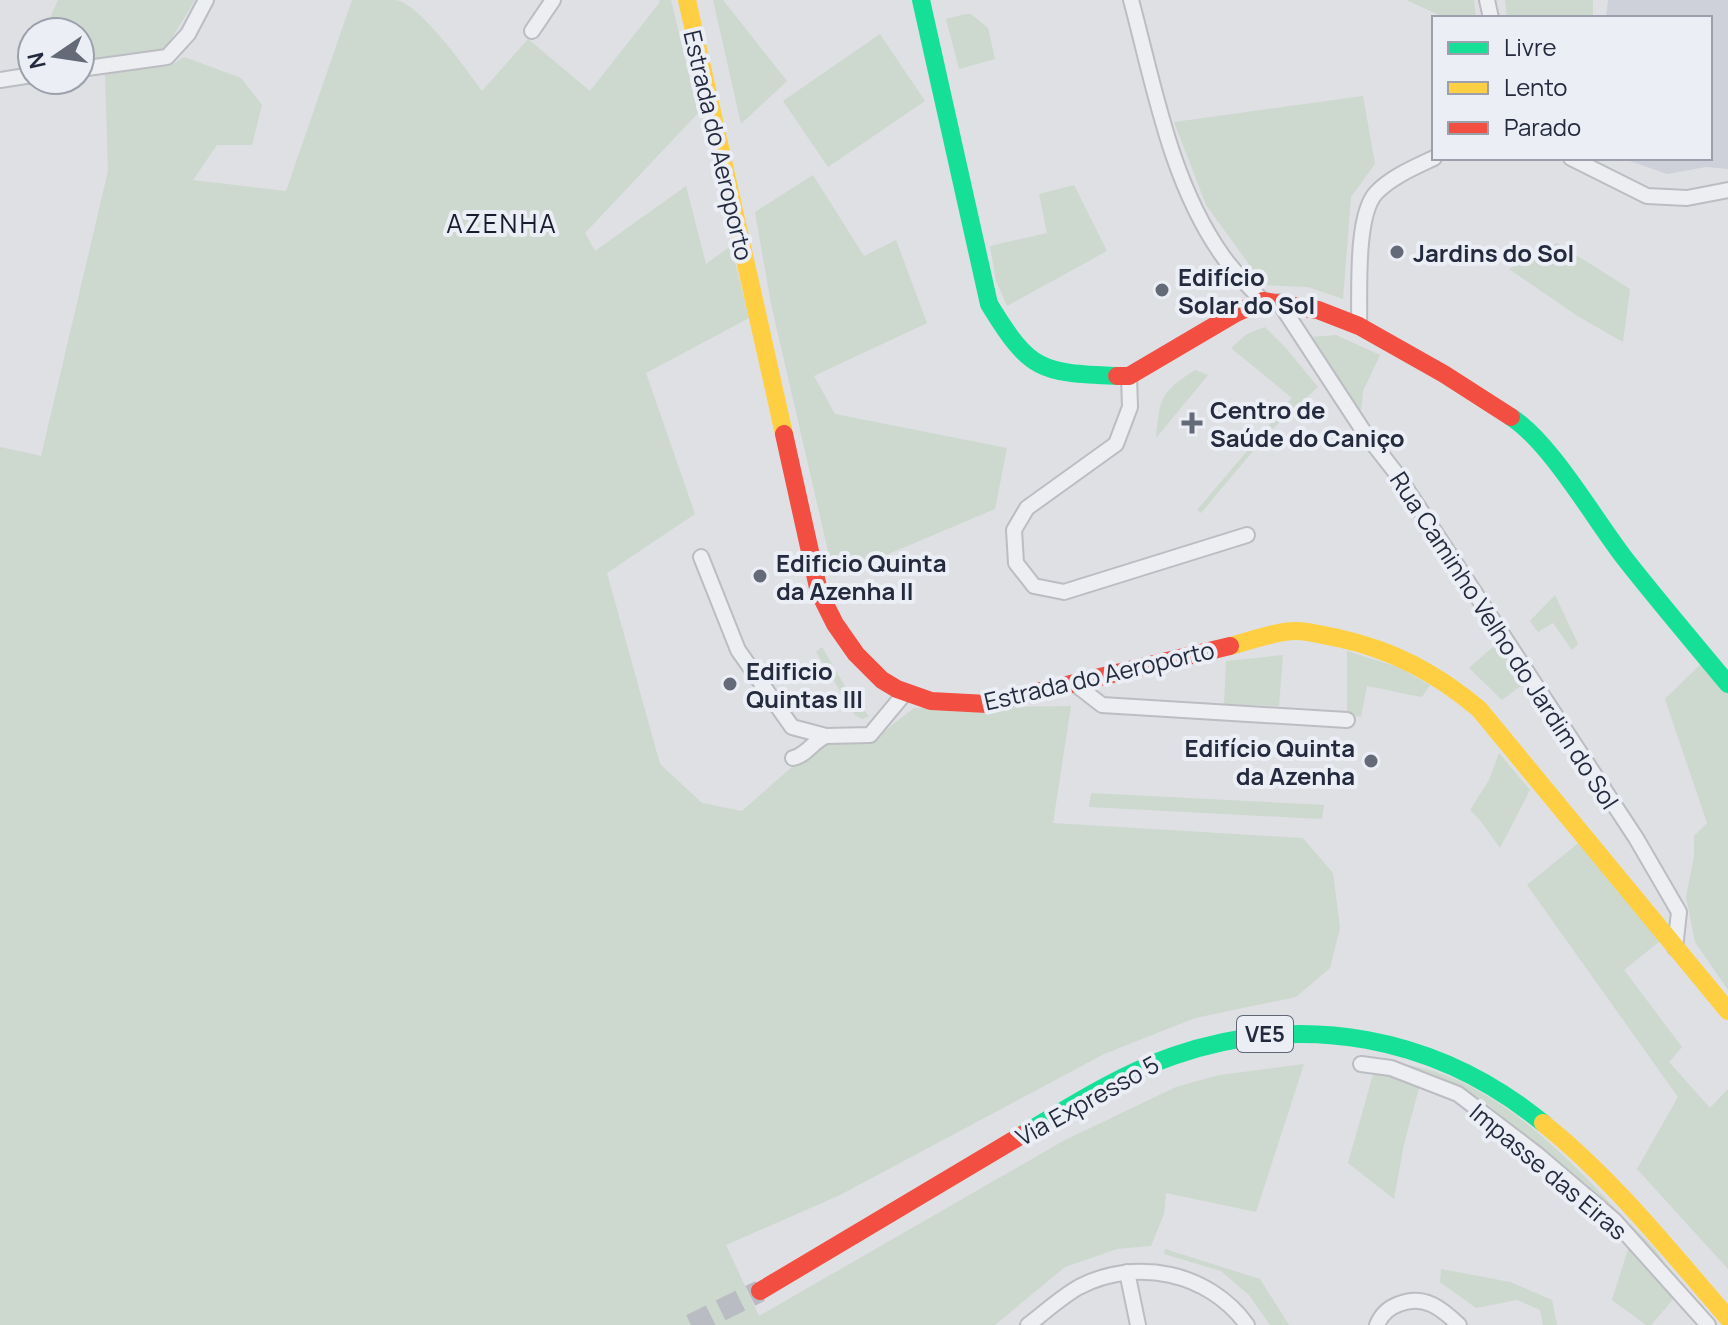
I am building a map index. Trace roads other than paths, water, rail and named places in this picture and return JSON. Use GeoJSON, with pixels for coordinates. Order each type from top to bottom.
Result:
{"type":"FeatureCollection","features":[{"type":"Feature","properties":{"kind":"main road","name":"Estrada do Aeroporto"},"geometry":{"type":"LineString","coordinates":[[687,0],[819,592],[830,619],[856,654],[876,673],[905,693],[953,704],[987,704],[1294,631],[1346,638],[1395,653],[1439,677],[1479,709],[1728,1011]]}},
{"type":"Feature","properties":{"kind":"main road"},"geometry":{"type":"LineString","coordinates":[[921,0],[989,304],[1014,345],[1043,368],[1076,374],[1129,376],[1236,313],[1271,302],[1318,310],[1359,326],[1444,374],[1523,425],[1550,456],[1626,560],[1728,684]]}},
{"type":"Feature","properties":{"kind":"main road","name":"Via Expresso 5"},"geometry":{"type":"LineString","coordinates":[[760,1291],[1138,1068],[1223,1041],[1304,1032],[1355,1036],[1405,1048],[1457,1067],[1506,1093],[1603,1175],[1728,1318]]}},
{"type":"Feature","properties":{"kind":"street"},"geometry":{"type":"LineString","coordinates":[[96,67],[167,57],[188,34],[206,0]]}},
{"type":"Feature","properties":{"kind":"street"},"geometry":{"type":"LineString","coordinates":[[532,31],[553,0]]}},
{"type":"Feature","properties":{"kind":"street","name":"Rua Caminho Velho do Jardim do Sol"},"geometry":{"type":"LineString","coordinates":[[1131,0],[1163,122],[1190,196],[1222,255],[1271,302],[1396,473],[1636,838],[1679,912],[1675,948]]}},
{"type":"Feature","properties":{"kind":"street"},"geometry":{"type":"LineString","coordinates":[[1359,326],[1363,217],[1375,194],[1397,177],[1432,159]]}},
{"type":"Feature","properties":{"kind":"street"},"geometry":{"type":"LineString","coordinates":[[1575,160],[1647,196],[1687,198],[1728,190]]}},
{"type":"Feature","properties":{"kind":"street"},"geometry":{"type":"LineString","coordinates":[[1129,376],[1130,407],[1116,444],[1027,508],[1014,530],[1016,563],[1034,586],[1064,592],[1247,535]]}},
{"type":"Feature","properties":{"kind":"street"},"geometry":{"type":"LineString","coordinates":[[701,557],[738,650],[796,730],[826,736],[870,735],[905,693]]}},
{"type":"Feature","properties":{"kind":"street"},"geometry":{"type":"LineString","coordinates":[[1075,684],[1102,705],[1347,720]]}},
{"type":"Feature","properties":{"kind":"street"},"geometry":{"type":"LineString","coordinates":[[793,758],[802,755],[826,736]]}},
{"type":"Feature","properties":{"kind":"street","name":"Impasse das Eiras"},"geometry":{"type":"LineString","coordinates":[[1361,1064],[1391,1068],[1458,1094],[1538,1155],[1614,1220],[1708,1325]]}},
{"type":"Feature","properties":{"kind":"street"},"geometry":{"type":"LineString","coordinates":[[1127,1272],[1138,1325]]}},
{"type":"Feature","properties":{"kind":"street"},"geometry":{"type":"LineString","coordinates":[[1028,1325],[1079,1287],[1127,1272],[1169,1273],[1205,1286],[1235,1309],[1247,1325]]}},
{"type":"Feature","properties":{"kind":"street"},"geometry":{"type":"LineString","coordinates":[[1377,1325],[1390,1307],[1414,1298],[1438,1306],[1459,1325]]}},
{"type":"Feature","properties":{"kind":"tunnel"},"geometry":{"type":"LineString","coordinates":[[691,1325],[760,1291]]}},
{"type":"Feature","properties":{"kind":"place","name":"Jardins do Sol"},"geometry":{"type":"Point","coordinates":[1397,252]}},
{"type":"Feature","properties":{"kind":"place","name":"Edifício Solar do Sol"},"geometry":{"type":"Point","coordinates":[1162,290]}},
{"type":"Feature","properties":{"kind":"place","name":"Centro de Saúde do Caniço"},"geometry":{"type":"Point","coordinates":[1192,423]}},
{"type":"Feature","properties":{"kind":"place","name":"Edificio Quinta da Azenha II"},"geometry":{"type":"Point","coordinates":[760,576]}},
{"type":"Feature","properties":{"kind":"place","name":"Edificio Quintas III"},"geometry":{"type":"Point","coordinates":[730,684]}},
{"type":"Feature","properties":{"kind":"place","name":"Edifício Quinta da Azenha"},"geometry":{"type":"Point","coordinates":[1371,761]}},
{"type":"Feature","properties":{"kind":"district","name":"AZENHA"},"geometry":{"type":"Point","coordinates":[502,223]}}]}
